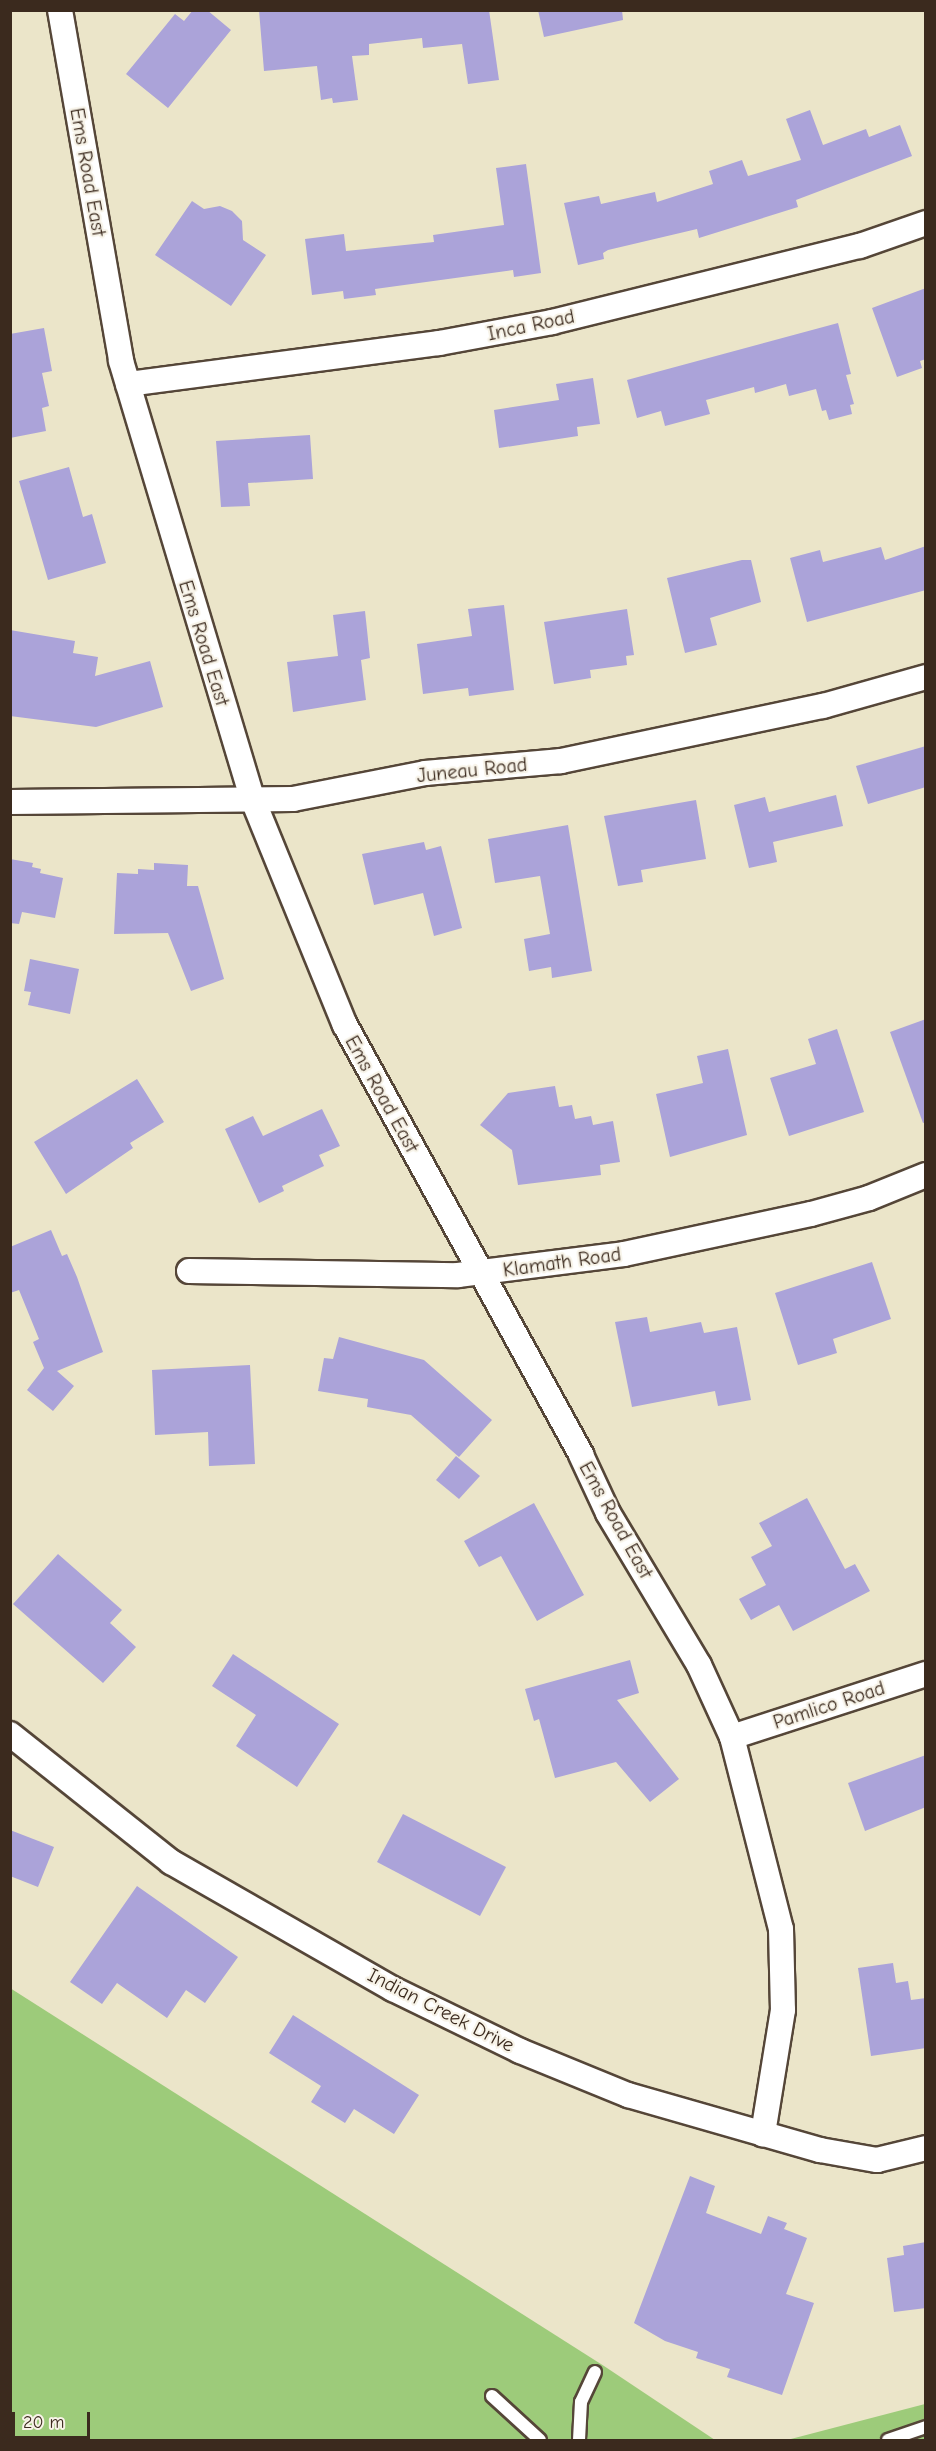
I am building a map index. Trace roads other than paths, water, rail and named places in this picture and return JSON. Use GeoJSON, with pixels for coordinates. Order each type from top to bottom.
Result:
{"type":"FeatureCollection","features":[{"type":"Feature","properties":{"kind":"street","name":"Ems Road East"},"geometry":{"type":"LineString","coordinates":[[60,10],[128,384],[254,800],[345,1025],[608,1513],[699,1665],[732,1737],[781,1929],[783,2010],[763,2133]]}},
{"type":"Feature","properties":{"kind":"street","name":"Inca Road"},"geometry":{"type":"LineString","coordinates":[[128,384],[439,343],[552,322],[860,246],[926,223]]}},
{"type":"Feature","properties":{"kind":"street","name":"Juneau Road"},"geometry":{"type":"LineString","coordinates":[[10,802],[293,799],[425,773],[561,761],[823,706],[926,677]]}},
{"type":"Feature","properties":{"kind":"street","name":"Klamath Road"},"geometry":{"type":"LineString","coordinates":[[189,1271],[480,1272],[624,1254],[870,1198],[926,1176]]}},
{"type":"Feature","properties":{"kind":"street","name":"Pamlico Road"},"geometry":{"type":"LineString","coordinates":[[732,1737],[926,1674]]}},
{"type":"Feature","properties":{"kind":"street","name":"Indian Creek Drive"},"geometry":{"type":"LineString","coordinates":[[10,1734],[171,1862],[393,1989],[520,2051],[628,2095],[820,2150],[877,2160],[926,2148]]}},
{"type":"Feature","properties":{"kind":"lane"},"geometry":{"type":"LineString","coordinates":[[579,2440],[581,2402],[595,2373]]}},
{"type":"Feature","properties":{"kind":"lane"},"geometry":{"type":"LineString","coordinates":[[492,2396],[540,2440]]}},
{"type":"Feature","properties":{"kind":"lane"},"geometry":{"type":"LineString","coordinates":[[888,2440],[926,2427]]}}]}
